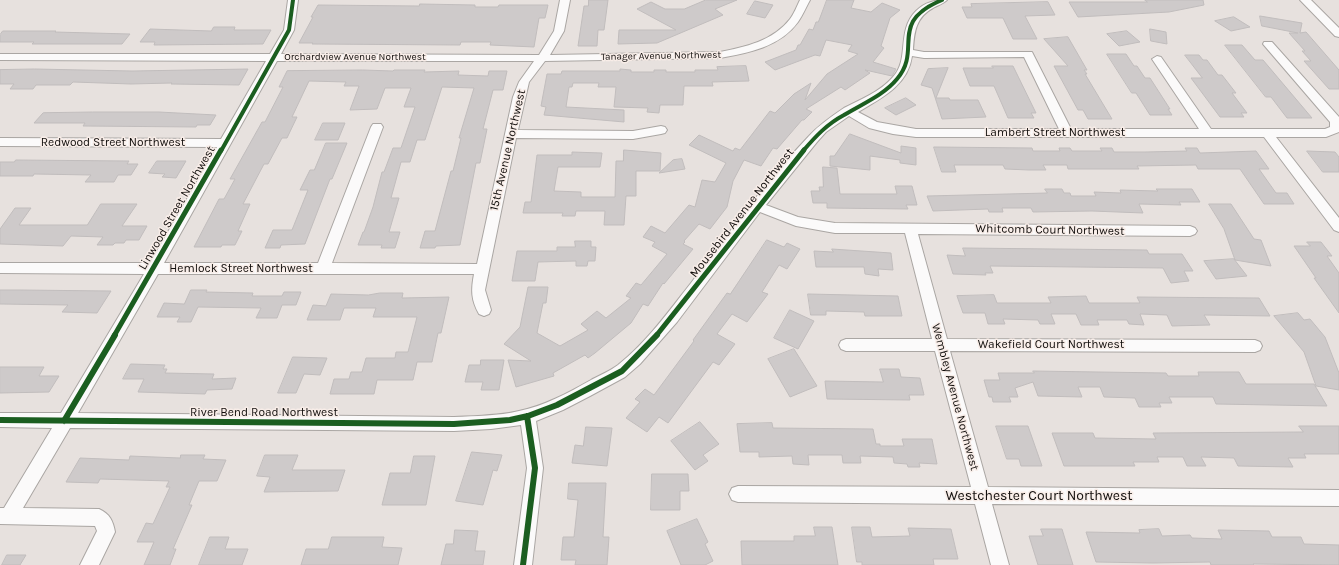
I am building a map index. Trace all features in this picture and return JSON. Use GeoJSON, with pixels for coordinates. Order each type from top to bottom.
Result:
{"type":"FeatureCollection","features":[{"type":"Feature","properties":{"kind":"street","name":"Linwood Street Northwest"},"geometry":{"type":"LineString","coordinates":[[4,516],[64,421],[154,269],[289,30],[293,0]]}},
{"type":"Feature","properties":{"kind":"street","name":"15th Avenue Northwest"},"geometry":{"type":"LineString","coordinates":[[484,310],[478,290],[511,134],[524,82],[550,48],[559,32],[565,0]]}},
{"type":"Feature","properties":{"kind":"street","name":"Tanager Avenue Northwest"},"geometry":{"type":"LineString","coordinates":[[542,58],[697,56],[738,52],[756,47],[784,32],[793,21],[805,0]]}},
{"type":"Feature","properties":{"kind":"street","name":"Mousebird Avenue Northwest"},"geometry":{"type":"LineString","coordinates":[[527,416],[553,407],[622,370],[658,336],[780,178],[814,137],[829,123],[874,97],[898,79],[905,66],[908,52],[908,34],[912,21],[920,11],[942,0]]}},
{"type":"Feature","properties":{"kind":"street"},"geometry":{"type":"LineString","coordinates":[[1305,0],[1339,34]]}},
{"type":"Feature","properties":{"kind":"street","name":"Lambert Street Northwest"},"geometry":{"type":"LineString","coordinates":[[848,111],[873,125],[908,132],[1326,133],[1336,129],[1336,121],[1268,44]]}},
{"type":"Feature","properties":{"kind":"street"},"geometry":{"type":"LineString","coordinates":[[908,52],[924,55],[1028,54],[1067,132]]}},
{"type":"Feature","properties":{"kind":"street","name":"Orchardview Avenue Northwest"},"geometry":{"type":"LineString","coordinates":[[0,57],[274,56],[542,58]]}},
{"type":"Feature","properties":{"kind":"street"},"geometry":{"type":"LineString","coordinates":[[1157,59],[1208,132]]}},
{"type":"Feature","properties":{"kind":"street"},"geometry":{"type":"LineString","coordinates":[[323,269],[377,126]]}},
{"type":"Feature","properties":{"kind":"street"},"geometry":{"type":"LineString","coordinates":[[511,134],[633,135],[661,130]]}},
{"type":"Feature","properties":{"kind":"street"},"geometry":{"type":"LineString","coordinates":[[1267,133],[1339,227]]}},
{"type":"Feature","properties":{"kind":"street","name":"Redwood Street Northwest"},"geometry":{"type":"LineString","coordinates":[[0,142],[225,143]]}},
{"type":"Feature","properties":{"kind":"street","name":"Whitcomb Court Northwest"},"geometry":{"type":"LineString","coordinates":[[759,207],[796,221],[835,228],[1190,231]]}},
{"type":"Feature","properties":{"kind":"street","name":"Wembley Avenue Northwest"},"geometry":{"type":"LineString","coordinates":[[910,228],[1000,565]]}},
{"type":"Feature","properties":{"kind":"street","name":"Hemlock Street Northwest"},"geometry":{"type":"LineString","coordinates":[[0,268],[482,269]]}},
{"type":"Feature","properties":{"kind":"street","name":"Wakefield Court Northwest"},"geometry":{"type":"LineString","coordinates":[[846,345],[1255,346]]}},
{"type":"Feature","properties":{"kind":"street"},"geometry":{"type":"LineString","coordinates":[[523,565],[535,468],[527,416]]}},
{"type":"Feature","properties":{"kind":"street","name":"River Bend Road Northwest"},"geometry":{"type":"LineString","coordinates":[[0,420],[454,424],[494,421],[527,416]]}},
{"type":"Feature","properties":{"kind":"street","name":"Westchester Court Northwest"},"geometry":{"type":"LineString","coordinates":[[738,494],[1339,498]]}},
{"type":"Feature","properties":{"kind":"street"},"geometry":{"type":"LineString","coordinates":[[4,516],[99,518],[105,524],[106,532],[89,565]]}},
{"type":"Feature","properties":{"kind":"building"},"geometry":{"type":"Polygon","coordinates":[[[589,0],[608,0],[604,30],[598,30],[597,46],[578,46],[584,6],[588,6],[589,0]]]}},
{"type":"Feature","properties":{"kind":"building"},"geometry":{"type":"Polygon","coordinates":[[[706,0],[737,0],[715,9],[723,15],[657,43],[618,44],[619,30],[676,30],[637,9],[651,2],[665,9],[684,9],[706,0]]]}},
{"type":"Feature","properties":{"kind":"building"},"geometry":{"type":"Polygon","coordinates":[[[827,0],[854,0],[851,8],[871,12],[882,3],[900,10],[890,18],[881,46],[884,48],[873,62],[896,69],[892,76],[865,70],[870,73],[845,90],[841,87],[806,109],[812,112],[804,120],[802,120],[777,149],[773,148],[761,166],[744,160],[733,181],[727,207],[710,229],[699,224],[684,241],[685,242],[683,244],[693,249],[664,284],[663,283],[648,306],[643,304],[631,323],[588,358],[585,355],[553,373],[554,376],[516,387],[508,360],[531,361],[504,344],[520,327],[528,287],[548,287],[546,303],[543,303],[537,333],[560,346],[588,330],[581,324],[597,311],[606,318],[631,298],[626,296],[636,283],[641,285],[667,254],[652,246],[655,242],[643,237],[651,226],[665,233],[689,205],[695,207],[702,180],[715,182],[726,163],[689,145],[699,135],[733,151],[735,148],[740,150],[770,111],[775,113],[794,94],[811,83],[805,100],[827,74],[858,54],[848,51],[852,45],[826,40],[820,56],[815,55],[775,70],[765,62],[796,50],[809,29],[813,30],[816,22],[818,22],[827,0]]]}},
{"type":"Feature","properties":{"kind":"building"},"geometry":{"type":"Polygon","coordinates":[[[1145,0],[1203,0],[1204,5],[1169,12],[1078,17],[1069,2],[1147,2],[1145,0]]]}},
{"type":"Feature","properties":{"kind":"building"},"geometry":{"type":"Polygon","coordinates":[[[755,1],[773,5],[765,18],[747,14],[755,1]]]}},
{"type":"Feature","properties":{"kind":"building"},"geometry":{"type":"Polygon","coordinates":[[[1048,2],[1055,15],[1025,16],[1037,39],[1013,39],[1003,18],[967,18],[962,7],[972,7],[971,4],[1048,2]]]}},
{"type":"Feature","properties":{"kind":"building"},"geometry":{"type":"Polygon","coordinates":[[[420,4],[475,5],[475,7],[498,7],[499,5],[548,5],[545,18],[539,18],[534,47],[490,45],[491,42],[461,42],[460,45],[299,43],[318,5],[419,6],[420,4]]]}},
{"type":"Feature","properties":{"kind":"building"},"geometry":{"type":"Polygon","coordinates":[[[1260,16],[1302,23],[1300,33],[1306,32],[1339,70],[1339,89],[1329,89],[1304,61],[1311,61],[1302,51],[1305,51],[1289,33],[1298,33],[1262,26],[1260,16]]]}},
{"type":"Feature","properties":{"kind":"building"},"geometry":{"type":"Polygon","coordinates":[[[1234,17],[1250,27],[1231,31],[1215,21],[1234,17]]]}},
{"type":"Feature","properties":{"kind":"building"},"geometry":{"type":"Polygon","coordinates":[[[214,27],[235,27],[234,30],[271,30],[263,44],[154,45],[155,42],[140,42],[150,29],[211,31],[214,27]]]}},
{"type":"Feature","properties":{"kind":"building"},"geometry":{"type":"Polygon","coordinates":[[[1150,29],[1166,32],[1167,44],[1151,41],[1150,29]]]}},
{"type":"Feature","properties":{"kind":"building"},"geometry":{"type":"Polygon","coordinates":[[[3,31],[56,31],[55,32],[130,34],[122,44],[32,44],[34,42],[0,42],[0,35],[3,31]]]}},
{"type":"Feature","properties":{"kind":"building"},"geometry":{"type":"Polygon","coordinates":[[[1127,31],[1140,42],[1119,46],[1107,34],[1127,31]]]}},
{"type":"Feature","properties":{"kind":"building"},"geometry":{"type":"Polygon","coordinates":[[[1068,37],[1087,70],[1084,70],[1087,74],[1085,74],[1112,119],[1088,119],[1083,110],[1078,110],[1054,66],[1068,66],[1044,39],[1068,37]]]}},
{"type":"Feature","properties":{"kind":"building"},"geometry":{"type":"Polygon","coordinates":[[[1225,45],[1242,45],[1255,60],[1263,60],[1312,118],[1287,118],[1271,97],[1266,97],[1225,45]]]}},
{"type":"Feature","properties":{"kind":"building"},"geometry":{"type":"Polygon","coordinates":[[[1107,54],[1126,54],[1145,78],[1150,78],[1170,109],[1168,109],[1172,115],[1150,115],[1136,93],[1132,93],[1107,54]]]}},
{"type":"Feature","properties":{"kind":"building"},"geometry":{"type":"Polygon","coordinates":[[[1185,55],[1199,55],[1203,60],[1207,60],[1218,75],[1222,75],[1236,93],[1232,93],[1247,113],[1241,113],[1244,117],[1220,117],[1191,78],[1202,78],[1185,55]]]}},
{"type":"Feature","properties":{"kind":"building"},"geometry":{"type":"Polygon","coordinates":[[[746,66],[749,81],[712,82],[713,86],[684,86],[683,105],[660,105],[659,113],[647,112],[648,108],[614,107],[616,87],[598,87],[599,83],[573,83],[572,87],[569,87],[566,107],[624,110],[624,122],[544,115],[546,107],[541,106],[547,74],[561,74],[562,71],[620,71],[620,69],[631,70],[631,72],[654,72],[654,70],[666,70],[666,72],[695,72],[695,70],[718,70],[717,67],[746,66]]]}},
{"type":"Feature","properties":{"kind":"building"},"geometry":{"type":"Polygon","coordinates":[[[992,66],[1013,66],[1036,113],[1031,113],[1034,118],[1008,118],[994,86],[970,86],[963,68],[993,68],[992,66]]]}},
{"type":"Feature","properties":{"kind":"building"},"geometry":{"type":"Polygon","coordinates":[[[948,68],[936,98],[949,98],[950,100],[978,100],[986,117],[942,119],[932,88],[921,85],[928,69],[948,68]]]}},
{"type":"Feature","properties":{"kind":"building"},"geometry":{"type":"Polygon","coordinates":[[[35,69],[132,71],[248,69],[239,85],[73,82],[70,85],[36,85],[33,89],[10,89],[14,84],[0,84],[0,70],[35,69]]]}},
{"type":"Feature","properties":{"kind":"building"},"geometry":{"type":"Polygon","coordinates":[[[425,70],[424,72],[459,71],[458,75],[488,76],[489,71],[507,71],[503,90],[493,90],[483,129],[487,129],[480,163],[476,163],[460,245],[420,248],[425,231],[435,231],[451,171],[453,171],[461,138],[459,138],[474,88],[442,87],[425,140],[417,140],[410,162],[401,162],[391,198],[399,198],[389,232],[400,232],[395,248],[381,248],[382,245],[358,245],[373,207],[382,172],[384,172],[393,148],[401,148],[415,107],[404,107],[411,88],[385,88],[377,109],[350,110],[359,86],[344,86],[346,82],[309,81],[292,117],[297,117],[287,138],[282,138],[268,164],[264,164],[243,204],[250,204],[238,231],[242,231],[235,245],[222,245],[221,247],[194,247],[219,199],[224,199],[235,179],[230,179],[262,122],[265,122],[283,87],[279,87],[287,71],[425,70]]]}},
{"type":"Feature","properties":{"kind":"building"},"geometry":{"type":"Polygon","coordinates":[[[906,98],[916,105],[896,115],[885,108],[906,98]]]}},
{"type":"Feature","properties":{"kind":"building"},"geometry":{"type":"Polygon","coordinates":[[[159,112],[216,115],[210,125],[197,125],[196,127],[83,126],[85,123],[34,123],[43,113],[159,112]]]}},
{"type":"Feature","properties":{"kind":"building"},"geometry":{"type":"Polygon","coordinates":[[[323,123],[345,123],[338,140],[315,140],[323,123]]]}},
{"type":"Feature","properties":{"kind":"building"},"geometry":{"type":"Polygon","coordinates":[[[850,134],[901,153],[901,146],[916,148],[916,165],[900,163],[900,160],[870,156],[870,170],[830,166],[830,156],[834,156],[850,134]]]}},
{"type":"Feature","properties":{"kind":"building"},"geometry":{"type":"Polygon","coordinates":[[[326,143],[347,143],[332,179],[330,179],[305,244],[281,245],[280,248],[265,248],[273,230],[292,230],[308,190],[300,190],[310,170],[314,170],[326,143]]]}},
{"type":"Feature","properties":{"kind":"building"},"geometry":{"type":"Polygon","coordinates":[[[934,147],[1032,148],[1033,151],[1060,151],[1059,148],[1070,148],[1072,151],[1102,151],[1100,148],[1112,148],[1114,152],[1145,152],[1187,151],[1185,148],[1197,148],[1200,153],[1256,151],[1269,169],[1259,169],[1276,193],[1287,193],[1294,204],[1264,204],[1240,169],[1198,169],[1196,165],[1137,166],[1139,169],[1068,169],[1067,165],[1043,165],[1046,170],[1029,170],[1005,169],[1003,165],[954,165],[956,172],[942,172],[934,147]]]}},
{"type":"Feature","properties":{"kind":"building"},"geometry":{"type":"Polygon","coordinates":[[[624,150],[661,153],[660,171],[636,171],[636,196],[626,196],[624,225],[604,225],[605,211],[576,211],[575,216],[562,216],[563,213],[523,213],[525,202],[531,202],[537,155],[572,155],[572,152],[602,153],[600,167],[558,167],[554,191],[581,192],[581,197],[615,197],[616,161],[623,161],[624,150]]]}},
{"type":"Feature","properties":{"kind":"building"},"geometry":{"type":"Polygon","coordinates":[[[1307,151],[1335,152],[1339,157],[1339,172],[1323,172],[1307,151]]]}},
{"type":"Feature","properties":{"kind":"building"},"geometry":{"type":"Polygon","coordinates":[[[682,159],[685,169],[659,173],[673,160],[682,159]]]}},
{"type":"Feature","properties":{"kind":"building"},"geometry":{"type":"Polygon","coordinates":[[[16,160],[129,161],[127,164],[138,164],[131,175],[118,175],[114,182],[85,182],[91,175],[34,174],[33,176],[0,176],[0,162],[14,162],[16,160]]]}},
{"type":"Feature","properties":{"kind":"building"},"geometry":{"type":"Polygon","coordinates":[[[157,161],[186,161],[176,178],[162,177],[165,174],[149,173],[157,161]]]}},
{"type":"Feature","properties":{"kind":"building"},"geometry":{"type":"Polygon","coordinates":[[[823,167],[837,168],[840,194],[897,194],[895,186],[912,186],[917,205],[906,205],[908,209],[827,208],[827,203],[813,203],[811,191],[820,191],[819,187],[823,187],[823,167]]]}},
{"type":"Feature","properties":{"kind":"building"},"geometry":{"type":"Polygon","coordinates":[[[1045,189],[1062,189],[1064,193],[1070,193],[1071,196],[1096,196],[1094,192],[1121,193],[1120,190],[1158,191],[1156,189],[1192,189],[1200,202],[1179,202],[1181,205],[1139,204],[1143,213],[1092,211],[1033,212],[1031,208],[1002,208],[1003,212],[989,212],[988,209],[933,211],[927,196],[1047,193],[1045,189]]]}},
{"type":"Feature","properties":{"kind":"building"},"geometry":{"type":"Polygon","coordinates":[[[101,204],[137,204],[122,226],[147,226],[139,240],[126,240],[124,243],[115,243],[113,245],[97,245],[103,237],[71,236],[63,246],[0,244],[0,229],[15,208],[31,208],[19,225],[87,225],[101,204]]]}},
{"type":"Feature","properties":{"kind":"building"},"geometry":{"type":"Polygon","coordinates":[[[1209,204],[1231,204],[1254,239],[1261,240],[1271,266],[1235,260],[1224,229],[1209,204]]]}},
{"type":"Feature","properties":{"kind":"building"},"geometry":{"type":"Polygon","coordinates":[[[767,240],[784,247],[787,243],[800,249],[787,269],[779,265],[762,292],[768,294],[747,322],[732,314],[717,334],[735,344],[719,365],[713,362],[668,423],[659,417],[647,432],[626,418],[640,402],[635,399],[645,389],[654,395],[727,293],[730,294],[767,240]]]}},
{"type":"Feature","properties":{"kind":"building"},"geometry":{"type":"Polygon","coordinates":[[[575,241],[591,241],[591,247],[596,247],[595,261],[588,261],[587,266],[576,266],[576,261],[538,262],[535,281],[512,281],[517,251],[557,251],[557,247],[575,247],[575,241]]]}},
{"type":"Feature","properties":{"kind":"building"},"geometry":{"type":"Polygon","coordinates":[[[1307,242],[1321,242],[1332,256],[1327,256],[1339,273],[1339,313],[1314,278],[1316,278],[1294,246],[1310,246],[1307,242]]]}},
{"type":"Feature","properties":{"kind":"building"},"geometry":{"type":"Polygon","coordinates":[[[963,248],[1147,250],[1149,254],[1182,254],[1193,271],[1184,271],[1189,281],[1171,283],[1163,268],[990,266],[993,273],[985,273],[986,275],[953,274],[947,255],[965,256],[963,248]]]}},
{"type":"Feature","properties":{"kind":"building"},"geometry":{"type":"Polygon","coordinates":[[[832,249],[891,253],[893,270],[878,269],[879,276],[865,274],[864,267],[816,267],[814,251],[833,252],[832,249]]]}},
{"type":"Feature","properties":{"kind":"building"},"geometry":{"type":"Polygon","coordinates":[[[1234,259],[1247,276],[1216,279],[1204,261],[1234,259]]]}},
{"type":"Feature","properties":{"kind":"building"},"geometry":{"type":"Polygon","coordinates":[[[0,290],[111,291],[97,313],[62,312],[68,305],[0,304],[0,290]]]}},
{"type":"Feature","properties":{"kind":"building"},"geometry":{"type":"Polygon","coordinates":[[[191,290],[207,290],[206,292],[253,293],[252,296],[282,296],[284,292],[301,292],[296,305],[282,305],[277,318],[256,318],[261,308],[198,307],[191,322],[177,322],[180,317],[157,317],[164,303],[184,304],[191,290]]]}},
{"type":"Feature","properties":{"kind":"building"},"geometry":{"type":"Polygon","coordinates":[[[380,293],[403,293],[402,298],[449,297],[441,333],[438,333],[432,362],[417,362],[413,380],[377,380],[374,394],[330,394],[334,379],[349,379],[351,372],[362,372],[366,358],[395,358],[396,352],[408,352],[417,317],[373,317],[376,308],[344,308],[340,320],[307,320],[313,305],[326,306],[331,294],[368,295],[380,293]]]}},
{"type":"Feature","properties":{"kind":"building"},"geometry":{"type":"Polygon","coordinates":[[[808,294],[898,296],[902,316],[865,316],[864,312],[826,311],[826,315],[811,315],[808,294]]]}},
{"type":"Feature","properties":{"kind":"building"},"geometry":{"type":"Polygon","coordinates":[[[994,295],[997,303],[1051,303],[1048,297],[1086,296],[1089,303],[1140,303],[1137,297],[1259,298],[1270,316],[1204,315],[1210,325],[1172,326],[1167,315],[1140,314],[1144,325],[1129,324],[1127,320],[1097,320],[1099,325],[1081,325],[1076,314],[1051,314],[1055,324],[1040,324],[1038,320],[1003,319],[1005,324],[988,324],[985,313],[963,313],[957,296],[994,295]]]}},
{"type":"Feature","properties":{"kind":"building"},"geometry":{"type":"Polygon","coordinates":[[[790,310],[814,321],[798,349],[774,338],[790,310]]]}},
{"type":"Feature","properties":{"kind":"building"},"geometry":{"type":"Polygon","coordinates":[[[1298,313],[1304,320],[1310,319],[1325,337],[1339,373],[1339,390],[1316,386],[1304,352],[1274,316],[1298,313]]]}},
{"type":"Feature","properties":{"kind":"building"},"geometry":{"type":"Polygon","coordinates":[[[794,349],[817,386],[790,397],[768,359],[794,349]]]}},
{"type":"Feature","properties":{"kind":"building"},"geometry":{"type":"Polygon","coordinates":[[[293,357],[327,358],[320,375],[304,374],[296,393],[278,393],[293,357]]]}},
{"type":"Feature","properties":{"kind":"building"},"geometry":{"type":"Polygon","coordinates":[[[481,360],[504,360],[499,390],[481,390],[483,382],[465,382],[469,365],[480,365],[481,360]]]}},
{"type":"Feature","properties":{"kind":"building"},"geometry":{"type":"Polygon","coordinates":[[[131,364],[165,365],[163,369],[167,369],[165,373],[214,374],[212,379],[236,378],[232,389],[207,390],[205,394],[138,392],[144,379],[123,379],[131,364]]]}},
{"type":"Feature","properties":{"kind":"building"},"geometry":{"type":"Polygon","coordinates":[[[0,367],[44,367],[39,376],[59,376],[49,392],[0,393],[0,367]]]}},
{"type":"Feature","properties":{"kind":"building"},"geometry":{"type":"Polygon","coordinates":[[[880,369],[899,369],[901,377],[920,378],[924,395],[909,395],[910,400],[827,399],[825,381],[883,382],[880,369]]]}},
{"type":"Feature","properties":{"kind":"building"},"geometry":{"type":"Polygon","coordinates":[[[1033,371],[1166,373],[1168,376],[1199,376],[1198,372],[1239,372],[1246,384],[1314,384],[1327,406],[1216,404],[1213,397],[1169,397],[1172,403],[1159,403],[1161,407],[1139,407],[1135,398],[1104,397],[1100,387],[1078,387],[1082,397],[1038,396],[1033,382],[1015,388],[1018,397],[1009,397],[1011,402],[993,402],[992,397],[989,397],[984,380],[1000,380],[998,373],[1034,373],[1033,371]]]}},
{"type":"Feature","properties":{"kind":"building"},"geometry":{"type":"Polygon","coordinates":[[[700,422],[719,444],[703,455],[708,461],[695,470],[671,441],[700,422]]]}},
{"type":"Feature","properties":{"kind":"building"},"geometry":{"type":"Polygon","coordinates":[[[772,423],[773,428],[873,429],[876,444],[880,444],[880,446],[904,446],[902,439],[932,439],[937,464],[919,463],[920,467],[908,467],[907,464],[894,463],[893,457],[860,456],[861,463],[843,463],[842,455],[808,455],[809,465],[793,464],[792,456],[759,457],[759,452],[740,452],[737,424],[772,423]]]}},
{"type":"Feature","properties":{"kind":"building"},"geometry":{"type":"Polygon","coordinates":[[[996,426],[1028,426],[1042,466],[1021,466],[1019,459],[1007,459],[996,426]]]}},
{"type":"Feature","properties":{"kind":"building"},"geometry":{"type":"Polygon","coordinates":[[[1299,426],[1339,426],[1339,454],[1304,454],[1306,458],[1288,458],[1293,467],[1238,466],[1234,458],[1201,457],[1206,466],[1187,466],[1183,457],[1157,457],[1159,462],[1133,462],[1135,466],[1064,466],[1052,433],[1093,433],[1095,438],[1156,439],[1153,433],[1303,432],[1299,426]]]}},
{"type":"Feature","properties":{"kind":"building"},"geometry":{"type":"Polygon","coordinates":[[[586,427],[612,428],[607,466],[572,463],[575,445],[583,446],[586,427]]]}},
{"type":"Feature","properties":{"kind":"building"},"geometry":{"type":"Polygon","coordinates":[[[472,452],[502,455],[497,471],[493,470],[483,505],[456,501],[472,452]]]}},
{"type":"Feature","properties":{"kind":"building"},"geometry":{"type":"Polygon","coordinates":[[[181,455],[205,455],[203,459],[226,460],[217,481],[199,481],[189,505],[192,505],[173,549],[176,549],[170,565],[144,565],[154,542],[137,542],[146,523],[153,524],[170,487],[166,487],[169,481],[100,479],[98,483],[66,482],[80,458],[129,460],[130,456],[180,458],[181,455]]]}},
{"type":"Feature","properties":{"kind":"building"},"geometry":{"type":"Polygon","coordinates":[[[265,455],[298,455],[292,470],[345,470],[338,491],[264,492],[270,477],[257,476],[265,455]]]}},
{"type":"Feature","properties":{"kind":"building"},"geometry":{"type":"Polygon","coordinates":[[[414,456],[435,456],[426,505],[382,505],[390,473],[410,473],[414,456]]]}},
{"type":"Feature","properties":{"kind":"building"},"geometry":{"type":"Polygon","coordinates":[[[652,474],[688,474],[689,491],[680,491],[680,510],[651,510],[652,474]]]}},
{"type":"Feature","properties":{"kind":"building"},"geometry":{"type":"Polygon","coordinates":[[[569,483],[606,483],[603,537],[609,537],[607,565],[575,565],[576,560],[561,560],[563,537],[574,537],[578,500],[568,499],[569,483]]]}},
{"type":"Feature","properties":{"kind":"building"},"geometry":{"type":"Polygon","coordinates":[[[697,519],[708,542],[705,544],[713,561],[705,565],[681,565],[667,531],[697,519]]]}},
{"type":"Feature","properties":{"kind":"building"},"geometry":{"type":"Polygon","coordinates":[[[814,527],[832,527],[838,565],[742,565],[741,541],[794,541],[794,536],[815,536],[814,527]]]}},
{"type":"Feature","properties":{"kind":"building"},"geometry":{"type":"Polygon","coordinates":[[[852,527],[870,527],[872,537],[910,536],[908,528],[951,529],[958,559],[933,559],[934,565],[862,565],[862,562],[857,562],[852,527]]]}},
{"type":"Feature","properties":{"kind":"building"},"geometry":{"type":"Polygon","coordinates":[[[1041,529],[1062,529],[1073,565],[1038,565],[1029,536],[1043,536],[1041,529]]]}},
{"type":"Feature","properties":{"kind":"building"},"geometry":{"type":"Polygon","coordinates":[[[1159,529],[1162,536],[1190,535],[1192,538],[1222,539],[1218,530],[1269,531],[1272,537],[1301,537],[1304,544],[1339,545],[1339,565],[1211,565],[1210,562],[1096,562],[1086,532],[1140,533],[1139,530],[1159,529]]]}},
{"type":"Feature","properties":{"kind":"building"},"geometry":{"type":"Polygon","coordinates":[[[455,530],[478,531],[475,551],[485,551],[483,565],[441,565],[446,544],[453,544],[455,530]]]}},
{"type":"Feature","properties":{"kind":"building"},"geometry":{"type":"Polygon","coordinates":[[[210,537],[229,537],[225,549],[248,549],[242,565],[199,565],[210,537]]]}},
{"type":"Feature","properties":{"kind":"building"},"geometry":{"type":"Polygon","coordinates":[[[332,537],[384,537],[382,547],[402,548],[398,565],[301,565],[306,549],[328,549],[332,537]]]}},
{"type":"Feature","properties":{"kind":"building"},"geometry":{"type":"Polygon","coordinates":[[[7,555],[26,555],[20,565],[2,565],[7,555]]]}},
{"type":"Feature","properties":{"kind":"cycle path"},"geometry":{"type":"LineString","coordinates":[[64,421],[154,269],[289,30],[293,0]]}},
{"type":"Feature","properties":{"kind":"cycle path"},"geometry":{"type":"LineString","coordinates":[[0,420],[454,424],[510,420],[538,413],[557,405],[624,369],[645,349],[672,317],[769,192],[813,139],[832,122],[877,96],[897,80],[903,72],[906,63],[909,35],[914,18],[923,9],[942,0]]}},
{"type":"Feature","properties":{"kind":"cycle path"},"geometry":{"type":"LineString","coordinates":[[523,565],[535,468],[527,416]]}}]}
